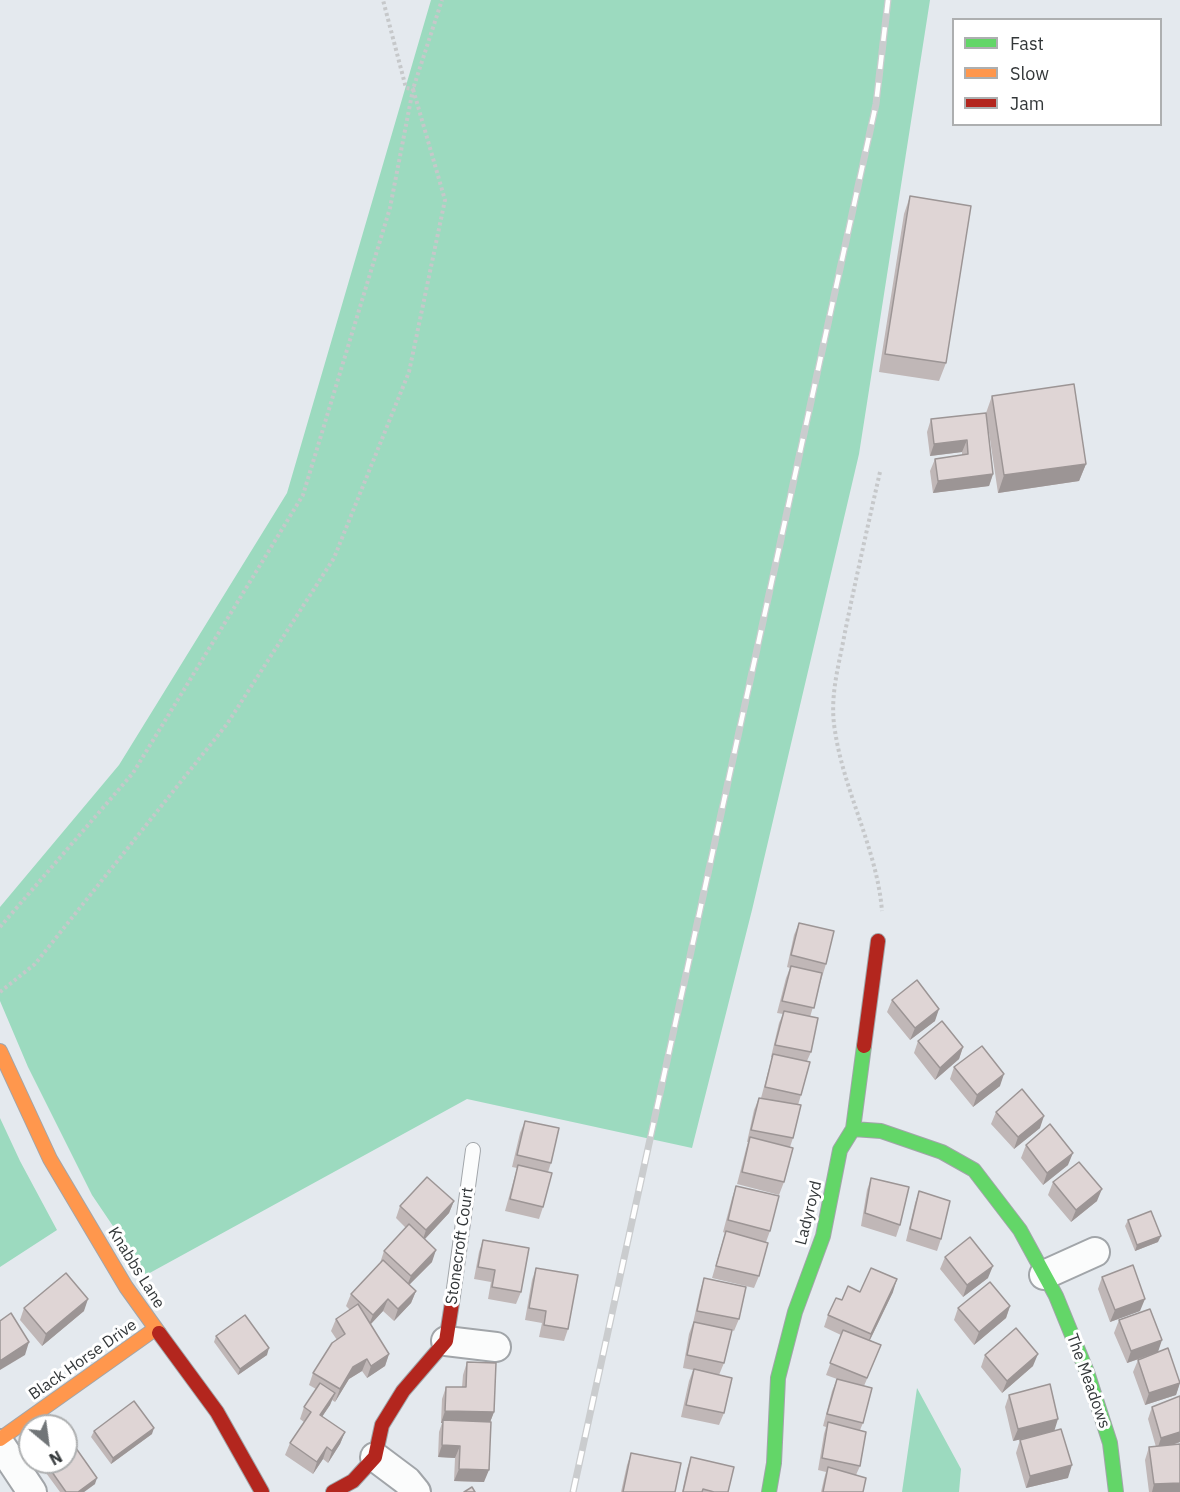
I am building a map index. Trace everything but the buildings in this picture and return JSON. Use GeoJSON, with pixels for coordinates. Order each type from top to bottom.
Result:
{"type":"FeatureCollection","features":[{"type":"Feature","properties":{"kind":"street","name":"Ladyroyd"},"geometry":{"type":"LineString","coordinates":[[769,1492],[774,1462],[778,1378],[795,1312],[823,1236],[840,1150],[853,1129],[878,941]]}},
{"type":"Feature","properties":{"kind":"street","name":"Knabbs Lane"},"geometry":{"type":"LineString","coordinates":[[0,1051],[50,1159],[126,1287],[217,1412],[262,1492]]}},
{"type":"Feature","properties":{"kind":"street","name":"The Meadows"},"geometry":{"type":"LineString","coordinates":[[853,1129],[881,1131],[942,1152],[974,1170],[1020,1230],[1056,1296],[1087,1372],[1110,1443],[1116,1492]]}},
{"type":"Feature","properties":{"kind":"street"},"geometry":{"type":"LineString","coordinates":[[1044,1275],[1095,1252]]}},
{"type":"Feature","properties":{"kind":"street","name":"Stonecroft Court"},"geometry":{"type":"LineString","coordinates":[[446,1341],[452,1303]]}},
{"type":"Feature","properties":{"kind":"street","name":"Black Horse Drive"},"geometry":{"type":"LineString","coordinates":[[0,1438],[155,1329]]}},
{"type":"Feature","properties":{"kind":"street"},"geometry":{"type":"LineString","coordinates":[[333,1492],[352,1481],[375,1457],[382,1425],[398,1400],[446,1341],[496,1347]]}},
{"type":"Feature","properties":{"kind":"street"},"geometry":{"type":"LineString","coordinates":[[0,1444],[32,1492]]}},
{"type":"Feature","properties":{"kind":"street"},"geometry":{"type":"LineString","coordinates":[[375,1457],[407,1481],[416,1492]]}},
{"type":"Feature","properties":{"kind":"lane","name":"Stonecroft Court"},"geometry":{"type":"LineString","coordinates":[[452,1303],[473,1150]]}},
{"type":"Feature","properties":{"kind":"path"},"geometry":{"type":"LineString","coordinates":[[383,0],[406,87],[413,89]]}},
{"type":"Feature","properties":{"kind":"path"},"geometry":{"type":"LineString","coordinates":[[0,927],[134,773],[303,495],[390,208],[413,89],[442,0]]}},
{"type":"Feature","properties":{"kind":"path"},"geometry":{"type":"LineString","coordinates":[[0,992],[35,964],[227,724],[334,558],[409,372],[445,200],[413,89]]}},
{"type":"Feature","properties":{"kind":"path"},"geometry":{"type":"LineString","coordinates":[[878,941],[882,915],[880,885],[835,732],[832,701],[858,566],[880,472]]}},
{"type":"Feature","properties":{"kind":"green space"},"geometry":{"type":"Polygon","coordinates":[[[431,0],[930,0],[859,454],[752,910],[692,1148],[467,1099],[146,1275],[92,1195],[28,1067],[0,1001],[0,907],[119,765],[287,493],[431,0]]]}},
{"type":"Feature","properties":{"kind":"green space"},"geometry":{"type":"Polygon","coordinates":[[[0,1118],[57,1230],[0,1267],[0,1118]]]}},
{"type":"Feature","properties":{"kind":"green space"},"geometry":{"type":"Polygon","coordinates":[[[917,1388],[961,1469],[959,1492],[902,1492],[917,1388]]]}},
{"type":"Feature","properties":{"kind":"railway"},"geometry":{"type":"LineString","coordinates":[[573,1492],[876,104],[888,0]]}},
{"type":"Feature","properties":{"kind":"traffic: fast"},"geometry":{"type":"LineString","coordinates":[[769,1492],[774,1463],[778,1378],[795,1312],[823,1236],[840,1150],[853,1129],[864,1046]]}},
{"type":"Feature","properties":{"kind":"traffic: fast"},"geometry":{"type":"LineString","coordinates":[[853,1129],[881,1131],[942,1152],[974,1170],[1020,1230],[1056,1296],[1087,1372],[1110,1443],[1116,1492]]}},
{"type":"Feature","properties":{"kind":"traffic: slow"},"geometry":{"type":"LineString","coordinates":[[0,1051],[50,1159],[126,1287],[159,1333]]}},
{"type":"Feature","properties":{"kind":"traffic: slow"},"geometry":{"type":"LineString","coordinates":[[0,1439],[155,1329]]}},
{"type":"Feature","properties":{"kind":"traffic: jam"},"geometry":{"type":"LineString","coordinates":[[864,1046],[878,941]]}},
{"type":"Feature","properties":{"kind":"traffic: jam"},"geometry":{"type":"LineString","coordinates":[[333,1492],[353,1481],[375,1457],[382,1425],[403,1391],[446,1341],[452,1303]]}},
{"type":"Feature","properties":{"kind":"traffic: jam"},"geometry":{"type":"LineString","coordinates":[[159,1333],[217,1412],[262,1492]]}}]}
